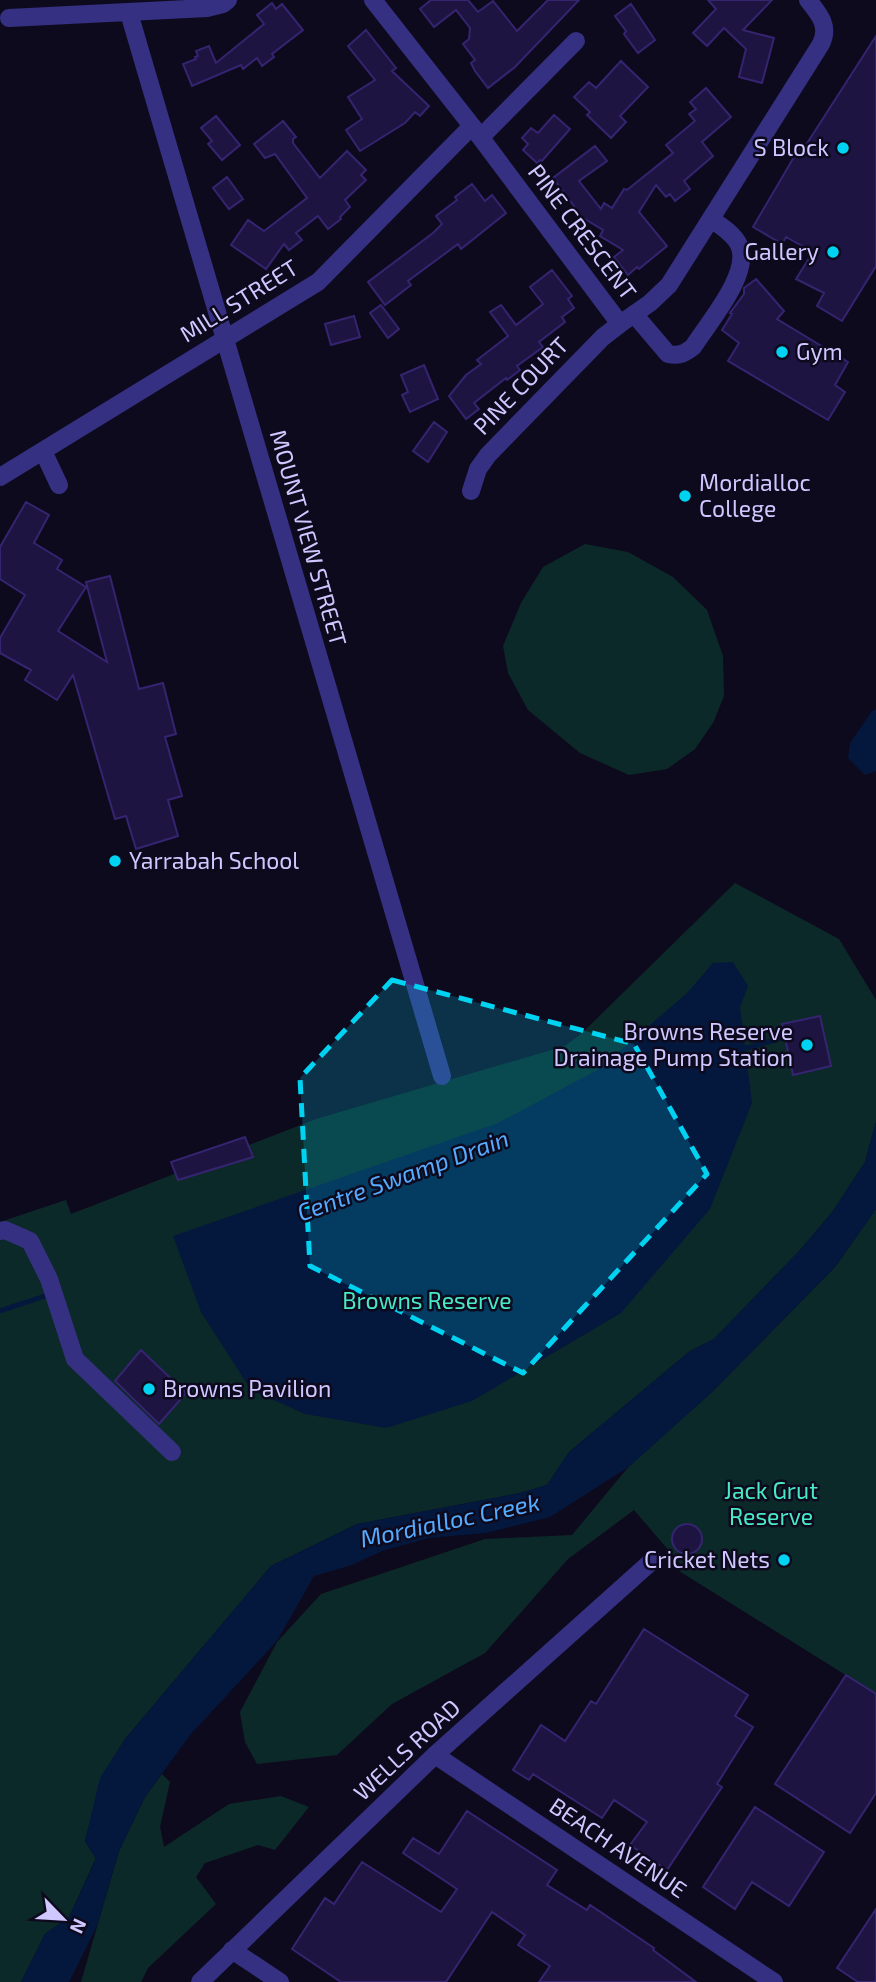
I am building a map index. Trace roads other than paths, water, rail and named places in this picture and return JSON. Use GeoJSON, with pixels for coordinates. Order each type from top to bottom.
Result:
{"type":"FeatureCollection","features":[{"type":"Feature","properties":{"kind":"street"},"geometry":{"type":"LineString","coordinates":[[9,18],[207,8],[228,0]]}},
{"type":"Feature","properties":{"kind":"street","name":"PINE CRESCENT"},"geometry":{"type":"LineString","coordinates":[[373,0],[627,319],[669,285],[825,35],[826,27],[812,6]]}},
{"type":"Feature","properties":{"kind":"street","name":"MOUNT VIEW STREET"},"geometry":{"type":"LineString","coordinates":[[129,13],[442,1076]]}},
{"type":"Feature","properties":{"kind":"street","name":"MILL STREET"},"geometry":{"type":"LineString","coordinates":[[0,477],[318,282],[576,41]]}},
{"type":"Feature","properties":{"kind":"street"},"geometry":{"type":"LineString","coordinates":[[627,319],[668,354],[685,353],[693,347],[742,268],[742,254],[746,246],[712,219]]}},
{"type":"Feature","properties":{"kind":"street","name":"PINE COURT"},"geometry":{"type":"LineString","coordinates":[[471,491],[478,469],[488,455],[603,337],[627,319]]}},
{"type":"Feature","properties":{"kind":"street"},"geometry":{"type":"LineString","coordinates":[[43,451],[59,485]]}},
{"type":"Feature","properties":{"kind":"street"},"geometry":{"type":"LineString","coordinates":[[0,1231],[5,1230],[30,1241],[49,1279],[75,1359],[172,1452]]}},
{"type":"Feature","properties":{"kind":"street","name":"WELLS ROAD"},"geometry":{"type":"LineString","coordinates":[[200,1982],[435,1755],[653,1560]]}},
{"type":"Feature","properties":{"kind":"street","name":"BEACH AVENUE"},"geometry":{"type":"LineString","coordinates":[[435,1755],[774,1982]]}},
{"type":"Feature","properties":{"kind":"street"},"geometry":{"type":"LineString","coordinates":[[232,1950],[280,1982]]}},
{"type":"Feature","properties":{"kind":"water"},"geometry":{"type":"Polygon","coordinates":[[[876,709],[876,771],[865,775],[848,758],[850,743],[876,709]]]}},
{"type":"Feature","properties":{"kind":"water"},"geometry":{"type":"Polygon","coordinates":[[[733,962],[748,986],[740,1007],[752,1103],[710,1209],[621,1313],[472,1401],[386,1428],[305,1414],[251,1390],[201,1312],[173,1236],[498,1123],[599,1069],[687,993],[713,963],[733,962]]]}},
{"type":"Feature","properties":{"kind":"water","name":"Mordialloc Creek"},"geometry":{"type":"Polygon","coordinates":[[[876,1122],[876,1209],[835,1267],[712,1392],[630,1466],[550,1517],[486,1533],[429,1538],[382,1551],[352,1565],[314,1576],[277,1641],[190,1735],[145,1797],[119,1851],[97,1926],[69,1982],[21,1982],[45,1934],[69,1917],[96,1859],[85,1841],[100,1778],[125,1739],[271,1566],[357,1524],[520,1493],[547,1485],[569,1452],[690,1351],[714,1339],[801,1249],[833,1211],[865,1162],[876,1122]]]}},
{"type":"Feature","properties":{"kind":"waterway","name":"Centre Swamp Drain"},"geometry":{"type":"LineString","coordinates":[[739,1050],[779,1039]]}},
{"type":"Feature","properties":{"kind":"waterway"},"geometry":{"type":"LineString","coordinates":[[0,1311],[45,1296]]}},
{"type":"Feature","properties":{"kind":"place","name":"S Block"},"geometry":{"type":"Point","coordinates":[843,148]}},
{"type":"Feature","properties":{"kind":"place","name":"Gallery"},"geometry":{"type":"Point","coordinates":[833,252]}},
{"type":"Feature","properties":{"kind":"place","name":"Gym"},"geometry":{"type":"Point","coordinates":[782,352]}},
{"type":"Feature","properties":{"kind":"place","name":"Mordialloc College"},"geometry":{"type":"Point","coordinates":[685,496]}},
{"type":"Feature","properties":{"kind":"place","name":"Yarrabah School"},"geometry":{"type":"Point","coordinates":[115,861]}},
{"type":"Feature","properties":{"kind":"place","name":"Browns Reserve Drainage Pump Station"},"geometry":{"type":"Point","coordinates":[807,1045]}},
{"type":"Feature","properties":{"kind":"place","name":"Browns Pavilion"},"geometry":{"type":"Point","coordinates":[149,1389]}},
{"type":"Feature","properties":{"kind":"place","name":"Cricket Nets"},"geometry":{"type":"Point","coordinates":[784,1560]}},
{"type":"Feature","properties":{"kind":"park label","name":"Browns Reserve"},"geometry":{"type":"Point","coordinates":[427,1301]}},
{"type":"Feature","properties":{"kind":"park label","name":"Jack Grut Reserve"},"geometry":{"type":"Point","coordinates":[771,1504]}}]}
